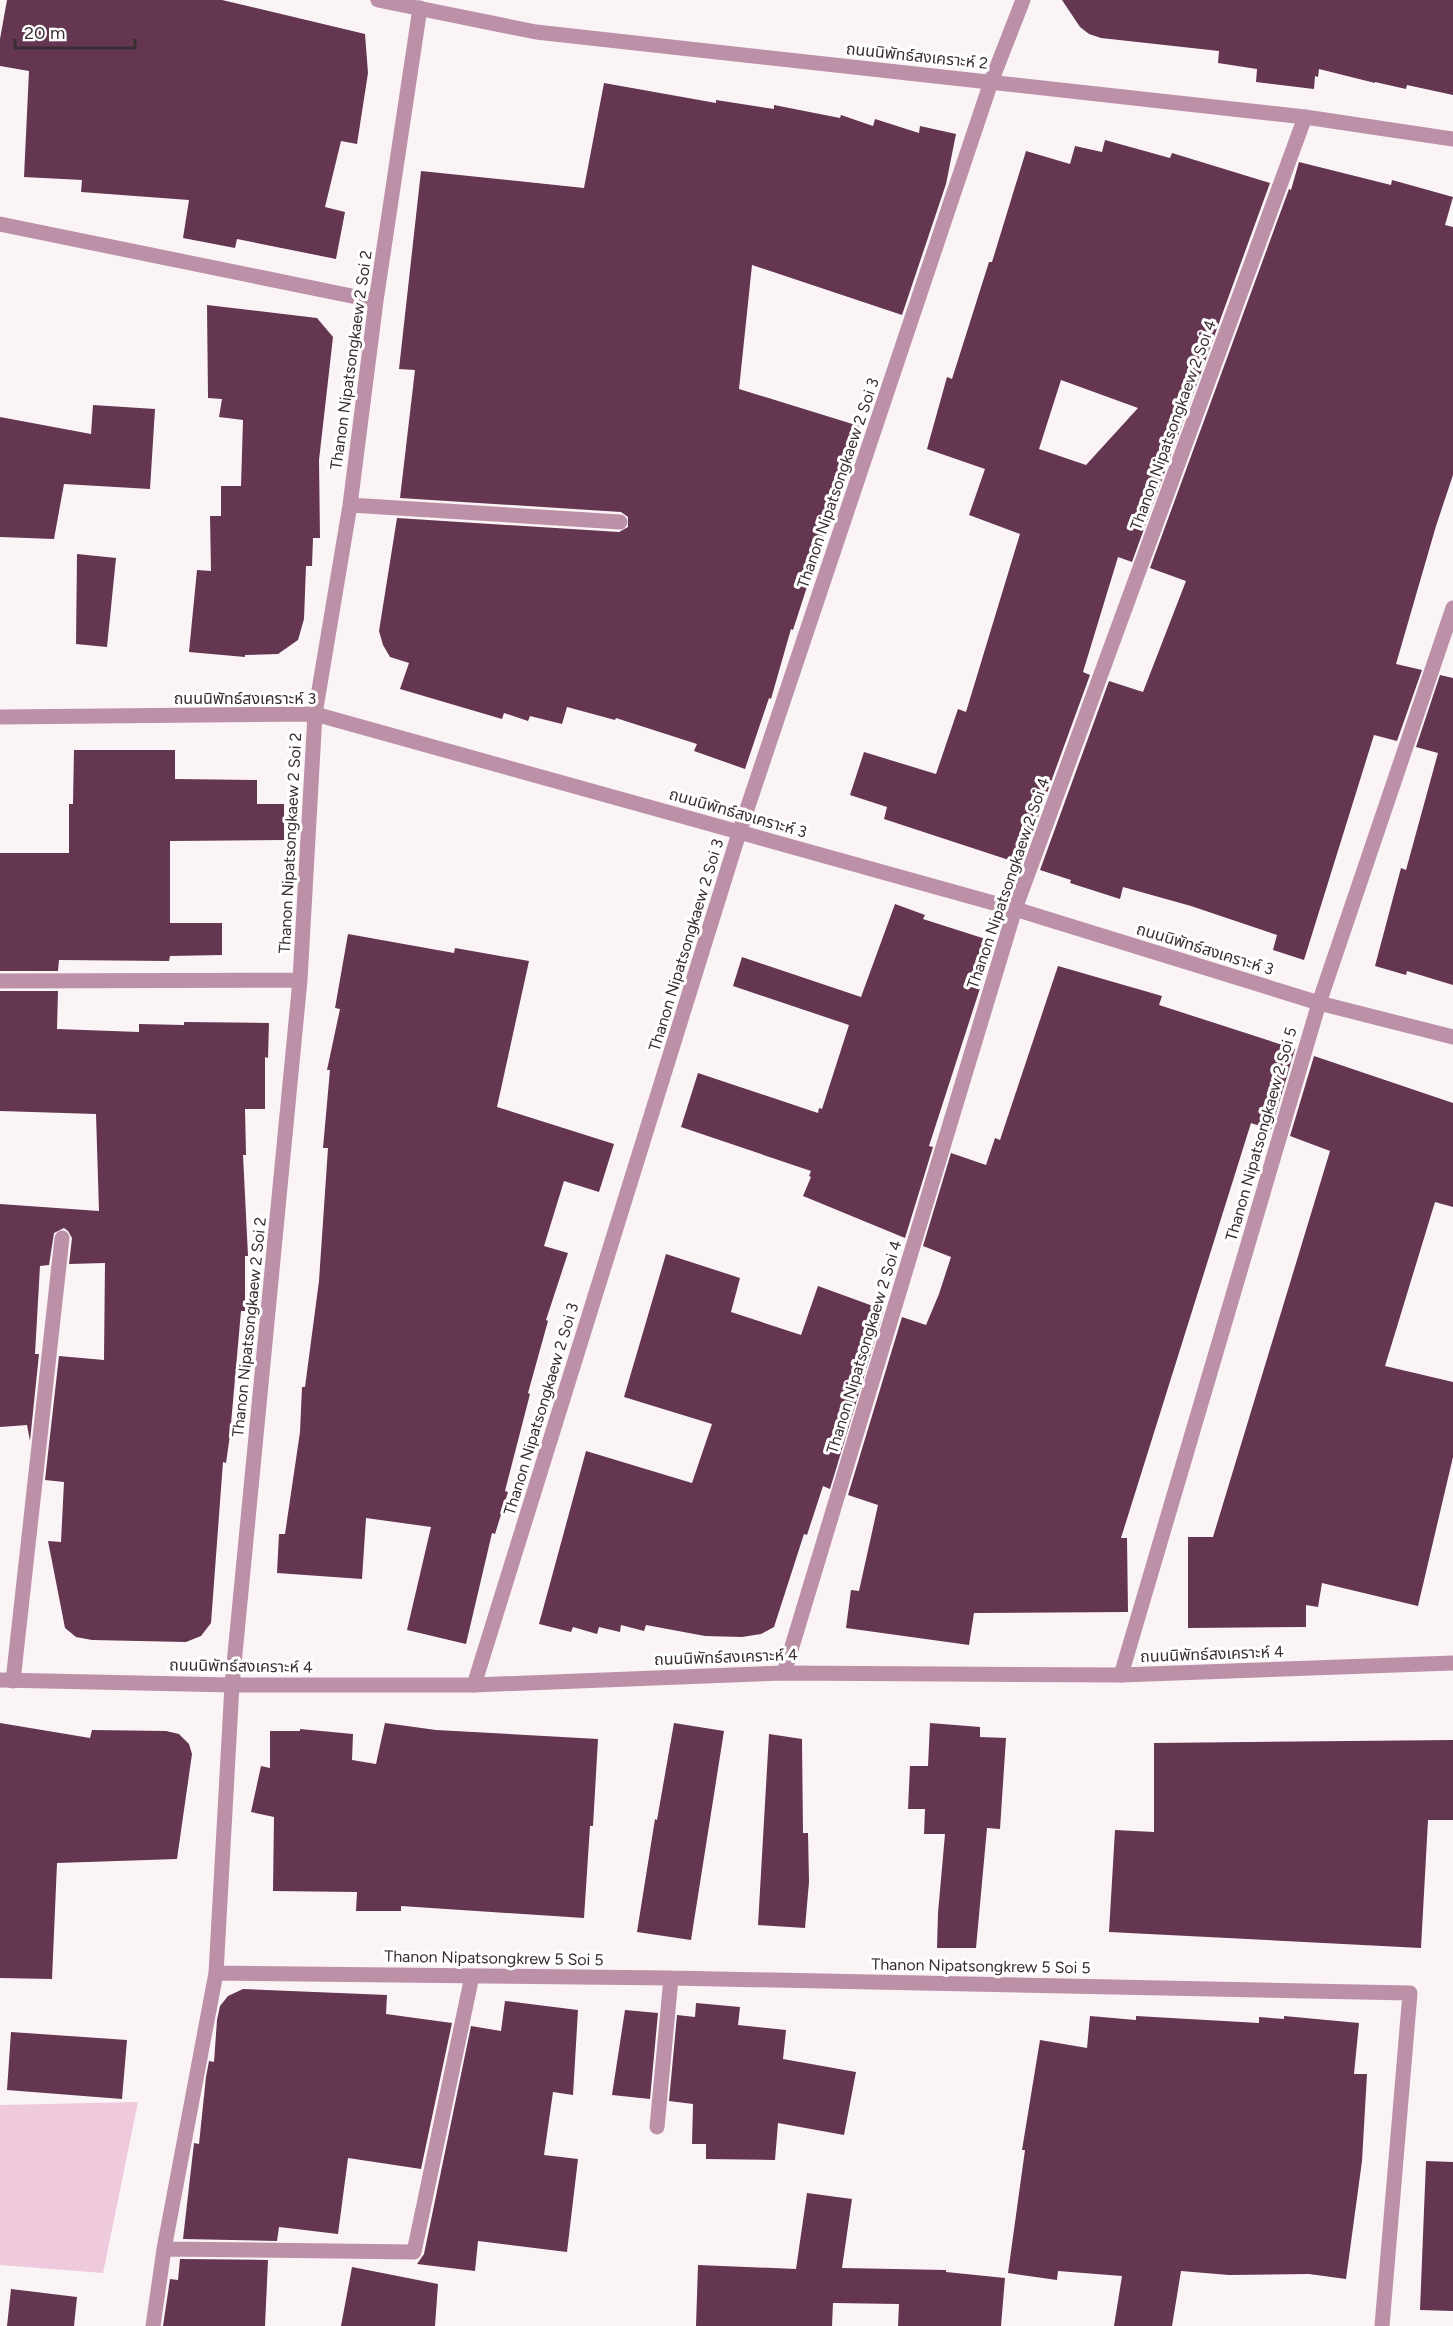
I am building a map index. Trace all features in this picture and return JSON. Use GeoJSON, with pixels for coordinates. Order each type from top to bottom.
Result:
{"type":"FeatureCollection","features":[{"type":"Feature","properties":{"kind":"street","name":"ถนนนิพัทธ์สงเคราะห์ 2"},"geometry":{"type":"LineString","coordinates":[[378,0],[536,32],[1305,117],[1453,138]]}},
{"type":"Feature","properties":{"kind":"street","name":"Thanon Nipatsongkaew 2 Soi 3"},"geometry":{"type":"LineString","coordinates":[[474,1685],[740,833],[991,82],[1023,0]]}},
{"type":"Feature","properties":{"kind":"street","name":"Thanon Nipatsongkaew 2 Soi 2"},"geometry":{"type":"LineString","coordinates":[[153,2326],[164,2249],[216,1973],[232,1685],[300,980],[315,714],[350,505],[376,301],[420,8]]}},
{"type":"Feature","properties":{"kind":"street","name":"Thanon Nipatsongkaew 2 Soi 4"},"geometry":{"type":"LineString","coordinates":[[784,1672],[1015,909],[1305,117]]}},
{"type":"Feature","properties":{"kind":"street"},"geometry":{"type":"LineString","coordinates":[[0,224],[376,301]]}},
{"type":"Feature","properties":{"kind":"street"},"geometry":{"type":"LineString","coordinates":[[350,505],[620,522]]}},
{"type":"Feature","properties":{"kind":"street","name":"Thanon Nipatsongkaew 2 Soi 5"},"geometry":{"type":"LineString","coordinates":[[1121,1675],[1319,1003],[1453,608]]}},
{"type":"Feature","properties":{"kind":"street","name":"ถนนนิพัทธ์สงเคราะห์ 3"},"geometry":{"type":"LineString","coordinates":[[0,717],[315,714],[1015,909],[1319,1003],[1453,1037]]}},
{"type":"Feature","properties":{"kind":"street"},"geometry":{"type":"LineString","coordinates":[[0,981],[300,980]]}},
{"type":"Feature","properties":{"kind":"street"},"geometry":{"type":"LineString","coordinates":[[7,1681],[62,1238]]}},
{"type":"Feature","properties":{"kind":"street","name":"ถนนนิพัทธ์สงเคราะห์ 4"},"geometry":{"type":"LineString","coordinates":[[7,1681],[232,1685],[474,1685],[784,1672],[1121,1675],[1453,1663]]}},
{"type":"Feature","properties":{"kind":"street","name":"Thanon Nipatsongkrew 5 Soi 5"},"geometry":{"type":"LineString","coordinates":[[216,1973],[671,1978],[1410,1993],[1382,2326]]}},
{"type":"Feature","properties":{"kind":"street"},"geometry":{"type":"LineString","coordinates":[[164,2249],[414,2252],[472,1976]]}},
{"type":"Feature","properties":{"kind":"street"},"geometry":{"type":"LineString","coordinates":[[657,2127],[671,1978]]}},
{"type":"Feature","properties":{"kind":"shaded area"},"geometry":{"type":"Polygon","coordinates":[[[138,2102],[103,2273],[0,2265],[0,2105],[138,2102]]]}},
{"type":"Feature","properties":{"kind":"building"},"geometry":{"type":"Polygon","coordinates":[[[7,0],[222,0],[365,34],[368,73],[357,144],[341,141],[325,207],[345,212],[336,259],[237,239],[235,248],[183,238],[189,200],[81,192],[82,180],[24,177],[29,71],[0,66],[0,39],[7,0]]]}},
{"type":"Feature","properties":{"kind":"building"},"geometry":{"type":"Polygon","coordinates":[[[1062,0],[1453,0],[1453,95],[1407,85],[1406,89],[1375,83],[1319,69],[1318,77],[1315,76],[1314,89],[1256,82],[1257,69],[1218,63],[1219,51],[1101,38],[1089,34],[1080,27],[1062,0]]]}},
{"type":"Feature","properties":{"kind":"building"},"geometry":{"type":"Polygon","coordinates":[[[604,83],[716,103],[716,100],[774,109],[774,105],[840,118],[841,115],[873,126],[875,119],[919,133],[920,126],[956,134],[946,184],[902,315],[752,265],[739,389],[859,426],[793,630],[791,629],[771,699],[769,698],[745,769],[694,751],[697,744],[616,718],[615,720],[567,707],[562,724],[530,716],[528,721],[504,713],[502,719],[400,689],[409,663],[390,657],[379,631],[397,518],[619,532],[628,527],[628,517],[621,512],[400,498],[415,370],[399,369],[421,171],[584,188],[604,83]]]}},
{"type":"Feature","properties":{"kind":"building"},"geometry":{"type":"Polygon","coordinates":[[[1105,140],[1170,158],[1172,153],[1270,183],[1132,562],[1118,557],[1083,672],[1090,675],[1021,864],[884,819],[887,807],[850,795],[864,752],[936,774],[958,709],[966,712],[1020,534],[969,515],[985,469],[927,449],[947,377],[952,379],[989,262],[992,262],[1026,151],[1070,164],[1075,146],[1102,152],[1105,140]],[[1061,380],[1039,449],[1086,465],[1138,408],[1061,380]]]}},
{"type":"Feature","properties":{"kind":"building"},"geometry":{"type":"Polygon","coordinates":[[[1299,162],[1391,185],[1392,180],[1453,197],[1445,225],[1453,227],[1453,475],[1396,664],[1422,670],[1397,741],[1374,735],[1304,960],[1273,950],[1277,935],[1191,906],[1123,887],[1120,899],[1070,883],[1071,880],[1040,870],[1109,681],[1143,692],[1186,581],[1150,568],[1289,189],[1291,190],[1299,162]]]}},
{"type":"Feature","properties":{"kind":"building"},"geometry":{"type":"Polygon","coordinates":[[[207,305],[317,318],[333,337],[319,460],[320,538],[313,538],[312,566],[306,566],[304,619],[298,640],[278,654],[245,655],[245,657],[189,652],[197,570],[211,571],[210,516],[221,516],[221,486],[241,486],[243,420],[219,417],[222,399],[208,398],[207,305]]]}},
{"type":"Feature","properties":{"kind":"building"},"geometry":{"type":"Polygon","coordinates":[[[93,405],[155,409],[150,489],[64,484],[54,539],[0,537],[0,417],[91,434],[93,405]]]}},
{"type":"Feature","properties":{"kind":"building"},"geometry":{"type":"Polygon","coordinates":[[[77,554],[116,558],[107,647],[76,644],[77,554]]]}},
{"type":"Feature","properties":{"kind":"building"},"geometry":{"type":"Polygon","coordinates":[[[1440,675],[1453,678],[1453,985],[1407,971],[1406,975],[1375,966],[1401,868],[1406,870],[1438,753],[1416,747],[1440,675]]]}},
{"type":"Feature","properties":{"kind":"building"},"geometry":{"type":"Polygon","coordinates":[[[74,750],[175,750],[175,779],[257,780],[257,804],[284,804],[284,840],[170,841],[170,923],[222,923],[222,955],[170,956],[169,961],[59,960],[58,971],[0,971],[0,853],[69,853],[69,804],[73,804],[74,750]]]}},
{"type":"Feature","properties":{"kind":"building"},"geometry":{"type":"Polygon","coordinates":[[[895,904],[925,915],[923,919],[995,942],[929,1146],[933,1147],[905,1238],[803,1196],[811,1177],[809,1176],[811,1171],[681,1127],[698,1073],[818,1113],[819,1108],[822,1109],[849,1025],[733,986],[742,957],[861,997],[895,904]]]}},
{"type":"Feature","properties":{"kind":"building"},"geometry":{"type":"Polygon","coordinates":[[[348,934],[454,953],[455,948],[529,961],[497,1107],[614,1144],[599,1192],[564,1181],[544,1246],[568,1253],[546,1320],[548,1321],[505,1491],[508,1492],[495,1534],[492,1533],[466,1644],[407,1630],[431,1527],[366,1518],[362,1579],[277,1573],[279,1534],[285,1534],[300,1432],[302,1387],[305,1387],[319,1281],[328,1148],[323,1148],[330,1070],[327,1070],[340,1009],[335,1008],[348,934]]]}},
{"type":"Feature","properties":{"kind":"building"},"geometry":{"type":"Polygon","coordinates":[[[1058,966],[1162,996],[1159,1005],[1295,1049],[1271,1130],[1251,1123],[1121,1538],[1127,1538],[1128,1612],[974,1613],[969,1645],[846,1628],[851,1590],[859,1591],[878,1505],[848,1495],[902,1317],[926,1325],[951,1257],[923,1246],[951,1153],[986,1165],[995,1138],[1000,1140],[1058,966]]]}},
{"type":"Feature","properties":{"kind":"building"},"geometry":{"type":"Polygon","coordinates":[[[0,991],[58,991],[57,1029],[139,1032],[139,1024],[269,1023],[268,1058],[265,1057],[265,1109],[245,1109],[246,1155],[243,1155],[248,1256],[245,1256],[245,1311],[241,1311],[230,1435],[226,1463],[223,1462],[211,1623],[201,1636],[186,1642],[92,1640],[76,1637],[65,1628],[48,1541],[61,1542],[64,1482],[45,1480],[59,1356],[104,1360],[105,1263],[69,1264],[72,1238],[64,1228],[54,1233],[49,1265],[40,1266],[35,1354],[39,1354],[30,1441],[27,1425],[0,1427],[0,1204],[99,1211],[96,1114],[0,1111],[0,991]]]}},
{"type":"Feature","properties":{"kind":"building"},"geometry":{"type":"Polygon","coordinates":[[[1314,1056],[1453,1103],[1453,1207],[1435,1202],[1385,1366],[1453,1382],[1453,1457],[1418,1606],[1322,1583],[1318,1607],[1306,1605],[1306,1627],[1188,1628],[1188,1537],[1213,1537],[1330,1151],[1290,1136],[1314,1056]]]}},
{"type":"Feature","properties":{"kind":"building"},"geometry":{"type":"Polygon","coordinates":[[[666,1254],[740,1278],[731,1312],[801,1335],[818,1286],[884,1310],[830,1489],[823,1486],[807,1535],[804,1534],[774,1627],[761,1634],[742,1637],[705,1636],[646,1625],[644,1631],[621,1625],[620,1632],[599,1627],[597,1634],[573,1627],[571,1632],[539,1624],[586,1451],[692,1483],[712,1424],[624,1397],[666,1254]]]}},
{"type":"Feature","properties":{"kind":"building"},"geometry":{"type":"Polygon","coordinates":[[[0,1723],[90,1738],[92,1730],[166,1731],[179,1734],[189,1744],[192,1754],[177,1859],[57,1863],[52,1979],[0,1978],[0,1723]]]}},
{"type":"Feature","properties":{"kind":"building"},"geometry":{"type":"Polygon","coordinates":[[[385,1723],[436,1730],[598,1739],[584,1918],[401,1906],[401,1911],[356,1911],[357,1892],[273,1891],[274,1817],[251,1812],[261,1766],[270,1768],[270,1731],[300,1731],[300,1729],[353,1734],[352,1760],[376,1764],[385,1723]]]}},
{"type":"Feature","properties":{"kind":"building"},"geometry":{"type":"Polygon","coordinates":[[[674,1723],[724,1731],[691,1940],[637,1932],[655,1819],[657,1820],[674,1723]]]}},
{"type":"Feature","properties":{"kind":"building"},"geometry":{"type":"Polygon","coordinates":[[[930,1723],[980,1727],[980,1737],[1006,1738],[1000,1829],[987,1828],[976,1948],[937,1948],[945,1834],[924,1834],[925,1809],[908,1809],[910,1766],[928,1766],[930,1723]]]}},
{"type":"Feature","properties":{"kind":"building"},"geometry":{"type":"Polygon","coordinates":[[[769,1734],[802,1739],[803,1833],[808,1833],[809,1882],[805,1928],[758,1925],[769,1734]]]}},
{"type":"Feature","properties":{"kind":"building"},"geometry":{"type":"Polygon","coordinates":[[[1453,1740],[1453,1820],[1428,1820],[1421,1948],[1109,1932],[1115,1830],[1154,1832],[1154,1743],[1453,1740]]]}},
{"type":"Feature","properties":{"kind":"building"},"geometry":{"type":"Polygon","coordinates":[[[243,1989],[387,1995],[386,2014],[452,2023],[421,2169],[348,2158],[338,2234],[279,2227],[277,2241],[183,2239],[194,2143],[199,2144],[206,2077],[209,2061],[214,2062],[220,2006],[228,1996],[243,1989]]]}},
{"type":"Feature","properties":{"kind":"building"},"geometry":{"type":"Polygon","coordinates":[[[505,2001],[578,2010],[573,2095],[553,2092],[544,2155],[578,2159],[567,2252],[478,2241],[475,2271],[417,2264],[424,2254],[471,2026],[501,2031],[505,2001]]]}},
{"type":"Feature","properties":{"kind":"building"},"geometry":{"type":"Polygon","coordinates":[[[696,2003],[740,2007],[738,2025],[786,2030],[783,2059],[856,2072],[844,2135],[778,2123],[775,2160],[706,2159],[706,2144],[692,2144],[693,2104],[669,2101],[677,2015],[695,2017],[696,2003]]]}},
{"type":"Feature","properties":{"kind":"building"},"geometry":{"type":"Polygon","coordinates":[[[625,2010],[658,2013],[650,2099],[612,2095],[625,2010]]]}},
{"type":"Feature","properties":{"kind":"building"},"geometry":{"type":"Polygon","coordinates":[[[1090,2016],[1136,2020],[1136,2016],[1259,2023],[1259,2017],[1284,2019],[1284,2016],[1359,2023],[1354,2074],[1367,2074],[1362,2161],[1346,2279],[1309,2274],[1229,2275],[1181,2271],[1172,2326],[1114,2326],[1122,2276],[1058,2271],[1057,2280],[1008,2273],[1025,2150],[1022,2150],[1040,2040],[1087,2048],[1090,2016]]]}},
{"type":"Feature","properties":{"kind":"building"},"geometry":{"type":"Polygon","coordinates":[[[11,2032],[127,2040],[122,2099],[7,2090],[11,2032]]]}},
{"type":"Feature","properties":{"kind":"building"},"geometry":{"type":"Polygon","coordinates":[[[1426,2161],[1453,2162],[1453,2311],[1420,2310],[1426,2161]]]}},
{"type":"Feature","properties":{"kind":"building"},"geometry":{"type":"Polygon","coordinates":[[[807,2193],[852,2199],[842,2268],[946,2270],[946,2272],[1005,2278],[1001,2326],[898,2326],[899,2304],[833,2303],[832,2326],[696,2326],[698,2265],[796,2269],[807,2193]]]}},
{"type":"Feature","properties":{"kind":"building"},"geometry":{"type":"Polygon","coordinates":[[[180,2259],[268,2260],[265,2326],[163,2326],[170,2279],[178,2280],[180,2259]]]}},
{"type":"Feature","properties":{"kind":"building"},"geometry":{"type":"Polygon","coordinates":[[[352,2267],[438,2284],[435,2326],[341,2326],[352,2267]]]}},
{"type":"Feature","properties":{"kind":"building"},"geometry":{"type":"Polygon","coordinates":[[[11,2289],[77,2297],[74,2326],[7,2326],[11,2289]]]}}]}
